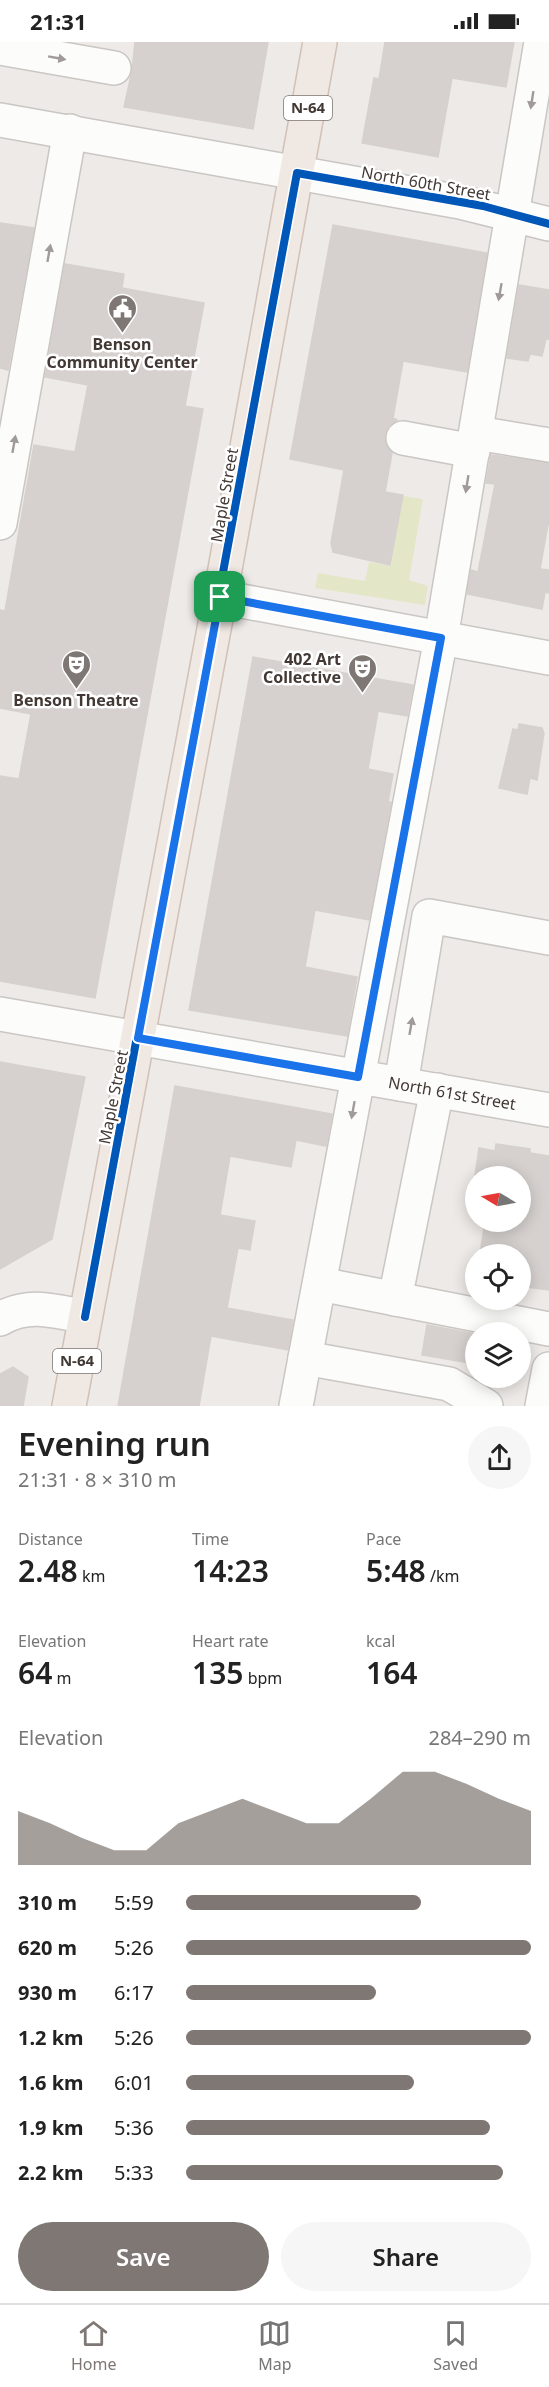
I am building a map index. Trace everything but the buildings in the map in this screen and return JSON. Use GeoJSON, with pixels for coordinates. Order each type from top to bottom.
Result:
{"type":"FeatureCollection","features":[{"type":"Feature","properties":{"kind":"main road","name":"Maple Street"},"geometry":{"type":"LineString","coordinates":[[69,1406],[220,597],[320,42]]}},
{"type":"Feature","properties":{"kind":"street"},"geometry":{"type":"LineString","coordinates":[[296,1406],[441,638],[542,42]]}},
{"type":"Feature","properties":{"kind":"street"},"geometry":{"type":"LineString","coordinates":[[0,48],[114,68]]}},
{"type":"Feature","properties":{"kind":"street","name":"North 60th Street"},"geometry":{"type":"LineString","coordinates":[[0,120],[460,202],[549,224]]}},
{"type":"Feature","properties":{"kind":"street"},"geometry":{"type":"LineString","coordinates":[[0,523],[70,132]]}},
{"type":"Feature","properties":{"kind":"street"},"geometry":{"type":"LineString","coordinates":[[403,438],[549,445]]}},
{"type":"Feature","properties":{"kind":"street"},"geometry":{"type":"LineString","coordinates":[[220,597],[549,658]]}},
{"type":"Feature","properties":{"kind":"street"},"geometry":{"type":"LineString","coordinates":[[401,1084],[429,916],[549,938]]}},
{"type":"Feature","properties":{"kind":"street","name":"North 61st Street"},"geometry":{"type":"LineString","coordinates":[[0,1014],[549,1110]]}},
{"type":"Feature","properties":{"kind":"street"},"geometry":{"type":"LineString","coordinates":[[395,1299],[437,1090]]}},
{"type":"Feature","properties":{"kind":"street"},"geometry":{"type":"LineString","coordinates":[[320,1284],[549,1329]]}},
{"type":"Feature","properties":{"kind":"street"},"geometry":{"type":"LineString","coordinates":[[0,1319],[16,1311],[33,1308],[85,1317]]}},
{"type":"Feature","properties":{"kind":"street"},"geometry":{"type":"LineString","coordinates":[[305,1358],[449,1384],[486,1406]]}},
{"type":"Feature","properties":{"kind":"street"},"geometry":{"type":"LineString","coordinates":[[542,1406],[549,1369]]}},
{"type":"Feature","properties":{"kind":"green space"},"geometry":{"type":"Polygon","coordinates":[[[403,496],[423,499],[409,580],[428,586],[425,605],[315,588],[318,573],[365,581],[369,562],[391,566],[403,496]]]}},
{"type":"Feature","properties":{"kind":"cycle path"},"geometry":{"type":"LineString","coordinates":[[85,1317],[297,173],[483,206],[549,224]]}},
{"type":"Feature","properties":{"kind":"place","name":"Benson Community Center"},"geometry":{"type":"Point","coordinates":[122,334]}},
{"type":"Feature","properties":{"kind":"place","name":"Benson Theatre"},"geometry":{"type":"Point","coordinates":[76,690]}},
{"type":"Feature","properties":{"kind":"place","name":"402 Art Collective"},"geometry":{"type":"Point","coordinates":[362,694]}},
{"type":"Feature","properties":{"kind":"route"},"geometry":{"type":"LineString","coordinates":[[220,597],[441,638],[358,1077],[138,1038],[220,597]]}}]}
